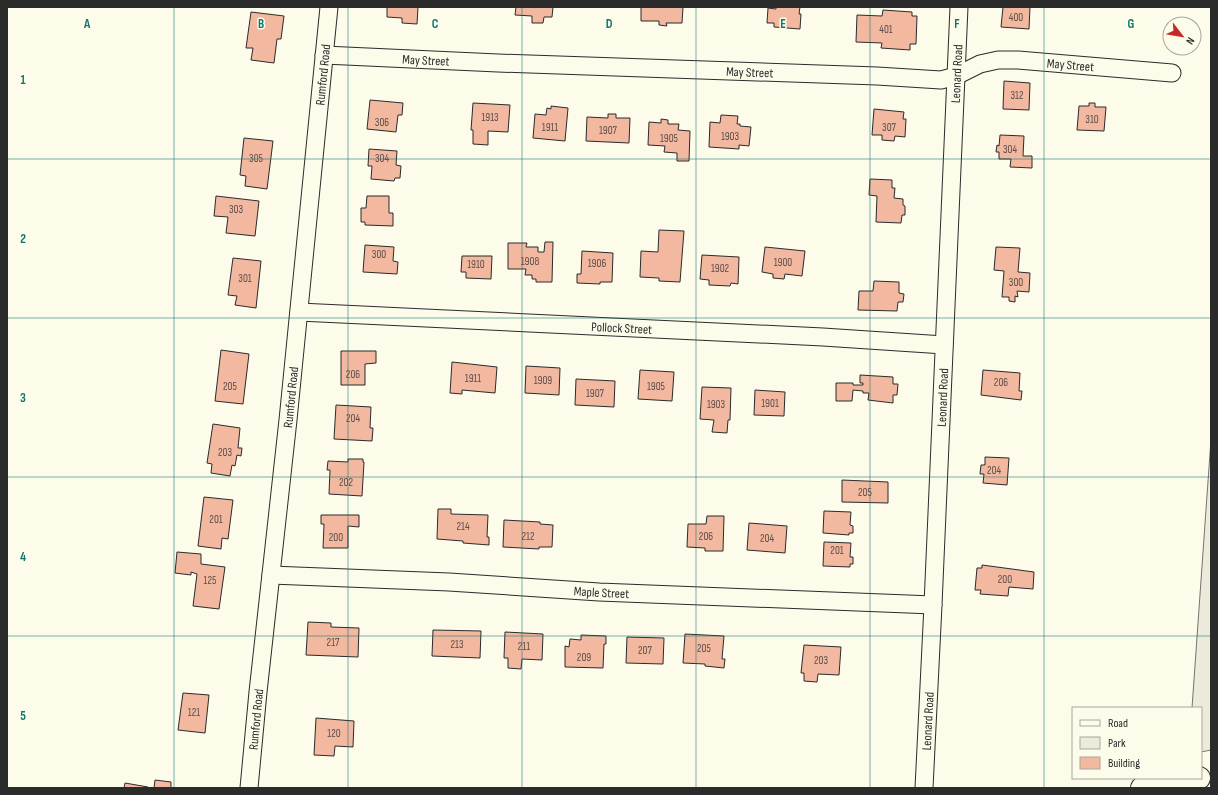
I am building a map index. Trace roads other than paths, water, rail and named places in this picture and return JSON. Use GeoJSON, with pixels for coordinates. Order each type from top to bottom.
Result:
{"type":"FeatureCollection","features":[{"type":"Feature","properties":{"kind":"highway"},"geometry":{"type":"LineString","coordinates":[[1142,788],[1194,779]]}},
{"type":"Feature","properties":{"kind":"street","name":"Rumford Road"},"geometry":{"type":"LineString","coordinates":[[249,788],[288,420],[329,7]]}},
{"type":"Feature","properties":{"kind":"street","name":"Leonard Road"},"geometry":{"type":"LineString","coordinates":[[924,788],[959,7]]}},
{"type":"Feature","properties":{"kind":"street","name":"May Street"},"geometry":{"type":"LineString","coordinates":[[324,55],[498,63],[853,75],[941,80],[956,76],[980,64],[998,60],[1018,60],[1172,73]]}},
{"type":"Feature","properties":{"kind":"street","name":"Pollock Street"},"geometry":{"type":"LineString","coordinates":[[299,312],[823,337],[944,345]]}},
{"type":"Feature","properties":{"kind":"street","name":"Maple Street"},"geometry":{"type":"LineString","coordinates":[[271,575],[449,582],[607,592],[933,605]]}}]}
